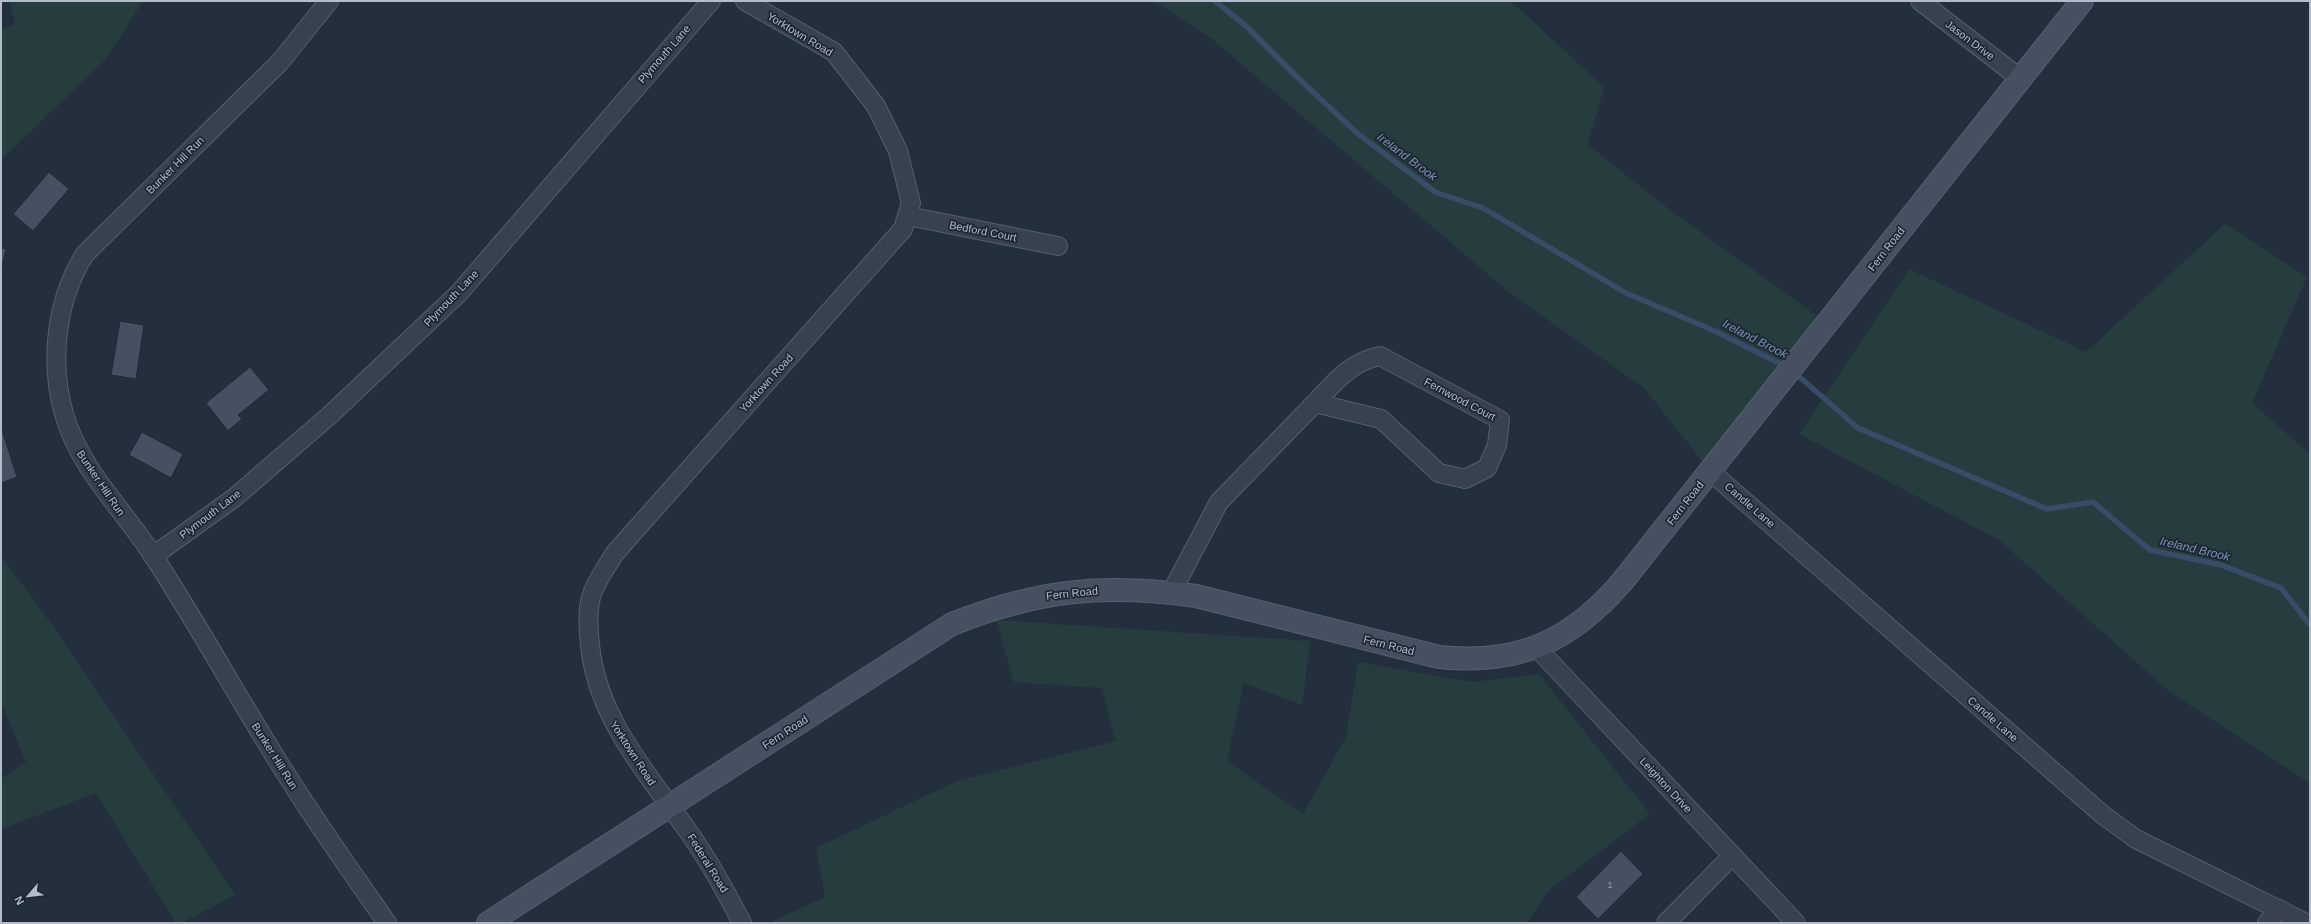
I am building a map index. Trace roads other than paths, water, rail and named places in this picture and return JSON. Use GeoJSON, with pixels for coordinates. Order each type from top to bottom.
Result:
{"type":"FeatureCollection","features":[{"type":"Feature","properties":{"kind":"street","name":"Bunker Hill Run"},"geometry":{"type":"LineString","coordinates":[[329,1],[280,62],[85,254],[71,275],[61,311],[57,354],[59,385],[64,414],[77,447],[97,480],[153,556],[293,786],[386,923]]}},
{"type":"Feature","properties":{"kind":"street","name":"Plymouth Lane"},"geometry":{"type":"LineString","coordinates":[[153,556],[240,493],[330,415],[459,293],[711,1]]}},
{"type":"Feature","properties":{"kind":"street","name":"Yorktown Road"},"geometry":{"type":"LineString","coordinates":[[669,807],[614,726],[600,694],[591,659],[587,620],[592,595],[614,554],[903,229],[911,203],[898,151],[876,106],[834,52],[745,1]]}},
{"type":"Feature","properties":{"kind":"street","name":"Jason Drive"},"geometry":{"type":"LineString","coordinates":[[1920,1],[2021,79]]}},
{"type":"Feature","properties":{"kind":"street","name":"Fern Road"},"geometry":{"type":"LineString","coordinates":[[488,923],[952,624],[991,609],[1031,598],[1072,591],[1113,588],[1196,596],[1439,657],[1492,658],[1536,648],[1571,630],[1602,605],[2082,1]]}},
{"type":"Feature","properties":{"kind":"street","name":"Bedford Court"},"geometry":{"type":"LineString","coordinates":[[908,216],[1058,246]]}},
{"type":"Feature","properties":{"kind":"street","name":"Fernwood Court"},"geometry":{"type":"LineString","coordinates":[[1171,593],[1220,502],[1315,403],[1346,371],[1364,359],[1380,356],[1500,420],[1497,445],[1487,468],[1465,480],[1440,473],[1381,419],[1315,403]]}},
{"type":"Feature","properties":{"kind":"street","name":"Candle Lane"},"geometry":{"type":"LineString","coordinates":[[1710,470],[2103,815],[2136,839],[2306,923]]}},
{"type":"Feature","properties":{"kind":"street","name":"Leighton Drive"},"geometry":{"type":"LineString","coordinates":[[1536,648],[1796,923]]}},
{"type":"Feature","properties":{"kind":"street","name":"Federal Road"},"geometry":{"type":"LineString","coordinates":[[669,807],[690,834],[721,882],[742,923]]}},
{"type":"Feature","properties":{"kind":"street"},"geometry":{"type":"LineString","coordinates":[[1666,923],[1732,856]]}},
{"type":"Feature","properties":{"kind":"street"},"geometry":{"type":"LineString","coordinates":[[2267,923],[2279,909]]}},
{"type":"Feature","properties":{"kind":"waterway","name":"Ireland Brook"},"geometry":{"type":"LineString","coordinates":[[1215,1],[1247,27],[1298,78],[1357,133],[1435,192],[1483,208],[1626,293],[1715,331],[1787,367]]}},
{"type":"Feature","properties":{"kind":"waterway","name":"Ireland Brook"},"geometry":{"type":"LineString","coordinates":[[1794,372],[1858,428],[2047,509],[2093,502],[2150,550],[2221,565],[2281,588],[2310,625]]}}]}
